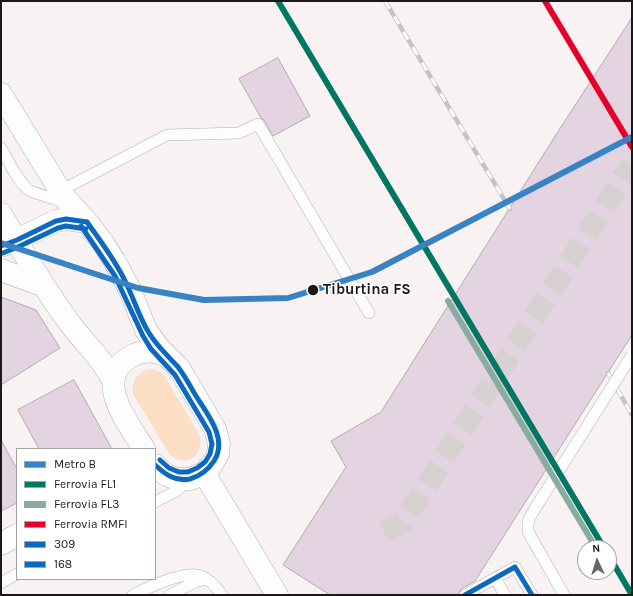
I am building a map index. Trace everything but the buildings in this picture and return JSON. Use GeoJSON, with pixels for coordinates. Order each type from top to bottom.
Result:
{"type":"FeatureCollection","features":[{"type":"Feature","properties":{"kind":"street"},"geometry":{"type":"LineString","coordinates":[[1,94],[65,197],[103,243],[130,290],[146,330],[166,356],[174,362],[184,375],[210,418],[217,434],[219,444],[216,459],[211,466],[198,476],[184,480],[171,478],[156,467]]}},
{"type":"Feature","properties":{"kind":"street"},"geometry":{"type":"LineString","coordinates":[[1,214],[9,243],[44,286],[72,326],[102,361],[113,381],[114,392],[119,407],[143,448]]}},
{"type":"Feature","properties":{"kind":"street"},"geometry":{"type":"LineString","coordinates":[[9,243],[61,219],[75,219],[86,222]]}},
{"type":"Feature","properties":{"kind":"street"},"geometry":{"type":"LineString","coordinates":[[1,270],[44,286]]}},
{"type":"Feature","properties":{"kind":"street"},"geometry":{"type":"LineString","coordinates":[[113,381],[121,365],[134,355],[152,351],[166,356]]}},
{"type":"Feature","properties":{"kind":"street"},"geometry":{"type":"LineString","coordinates":[[198,476],[277,595]]}},
{"type":"Feature","properties":{"kind":"street"},"geometry":{"type":"LineString","coordinates":[[1,544],[16,536]]}},
{"type":"Feature","properties":{"kind":"lane"},"geometry":{"type":"LineString","coordinates":[[1,148],[13,170],[28,189],[38,194],[65,197],[167,135],[239,133],[258,124],[369,313]]}},
{"type":"Feature","properties":{"kind":"lane"},"geometry":{"type":"LineString","coordinates":[[564,595],[528,531],[529,518],[632,355]]}},
{"type":"Feature","properties":{"kind":"lane"},"geometry":{"type":"LineString","coordinates":[[156,501],[176,491],[198,476]]}},
{"type":"Feature","properties":{"kind":"lane"},"geometry":{"type":"LineString","coordinates":[[465,595],[480,591],[495,578],[515,567],[532,595]]}},
{"type":"Feature","properties":{"kind":"lane"},"geometry":{"type":"LineString","coordinates":[[1,583],[16,575]]}},
{"type":"Feature","properties":{"kind":"lane"},"geometry":{"type":"LineString","coordinates":[[133,595],[162,583],[189,575],[200,576],[207,579],[222,595]]}},
{"type":"Feature","properties":{"kind":"lane"},"geometry":{"type":"LineString","coordinates":[[495,578],[505,595]]}},
{"type":"Feature","properties":{"kind":"lane"},"geometry":{"type":"LineString","coordinates":[[170,595],[197,581],[207,579]]}},
{"type":"Feature","properties":{"kind":"shaded area"},"geometry":{"type":"Polygon","coordinates":[[[153,369],[160,372],[165,377],[199,434],[200,448],[194,457],[188,460],[176,459],[170,455],[133,394],[133,384],[137,377],[144,371],[153,369]]]}},
{"type":"Feature","properties":{"kind":"tunnel"},"geometry":{"type":"LineString","coordinates":[[384,532],[403,522],[632,164]]}},
{"type":"Feature","properties":{"kind":"railway"},"geometry":{"type":"LineString","coordinates":[[385,1],[510,209]]}},
{"type":"Feature","properties":{"kind":"railway"},"geometry":{"type":"LineString","coordinates":[[608,373],[632,415]]}},
{"type":"Feature","properties":{"kind":"metro line","name":"B"},"geometry":{"type":"LineString","coordinates":[[1,243],[138,288],[204,300],[288,298],[372,272],[632,137]]}},
{"type":"Feature","properties":{"kind":"rail line","name":"FL1"},"geometry":{"type":"LineString","coordinates":[[278,1],[599,540]]}},
{"type":"Feature","properties":{"kind":"rail line","name":"RMFI"},"geometry":{"type":"LineString","coordinates":[[545,1],[632,147]]}},
{"type":"Feature","properties":{"kind":"rail line","name":"FL3"},"geometry":{"type":"LineString","coordinates":[[448,301],[591,540]]}},
{"type":"Feature","properties":{"kind":"rail line","name":"FL1"},"geometry":{"type":"LineString","coordinates":[[617,570],[632,595]]}},
{"type":"Feature","properties":{"kind":"transit line","name":"309"},"geometry":{"type":"LineString","coordinates":[[1,246],[56,221],[66,219],[87,222]]}},
{"type":"Feature","properties":{"kind":"transit line","name":"309"},"geometry":{"type":"LineString","coordinates":[[87,222],[118,267],[142,321],[152,338],[183,374],[211,419],[218,436],[218,453],[214,461],[204,472],[197,476],[185,480],[175,478],[156,466]]}},
{"type":"Feature","properties":{"kind":"transit line","name":"168"},"geometry":{"type":"LineString","coordinates":[[3,253],[58,228],[66,226],[86,229]]}},
{"type":"Feature","properties":{"kind":"transit line","name":"168"},"geometry":{"type":"LineString","coordinates":[[81,226],[115,276],[143,336],[151,349],[175,375],[209,432],[212,444],[210,454],[205,462],[197,468],[188,472],[179,472],[169,468],[160,460]]}},
{"type":"Feature","properties":{"kind":"transit line","name":"309"},"geometry":{"type":"LineString","coordinates":[[465,595],[515,567],[532,595]]}},
{"type":"Feature","properties":{"kind":"place","name":"Tiburtina FS"},"geometry":{"type":"Point","coordinates":[313,290]}}]}
